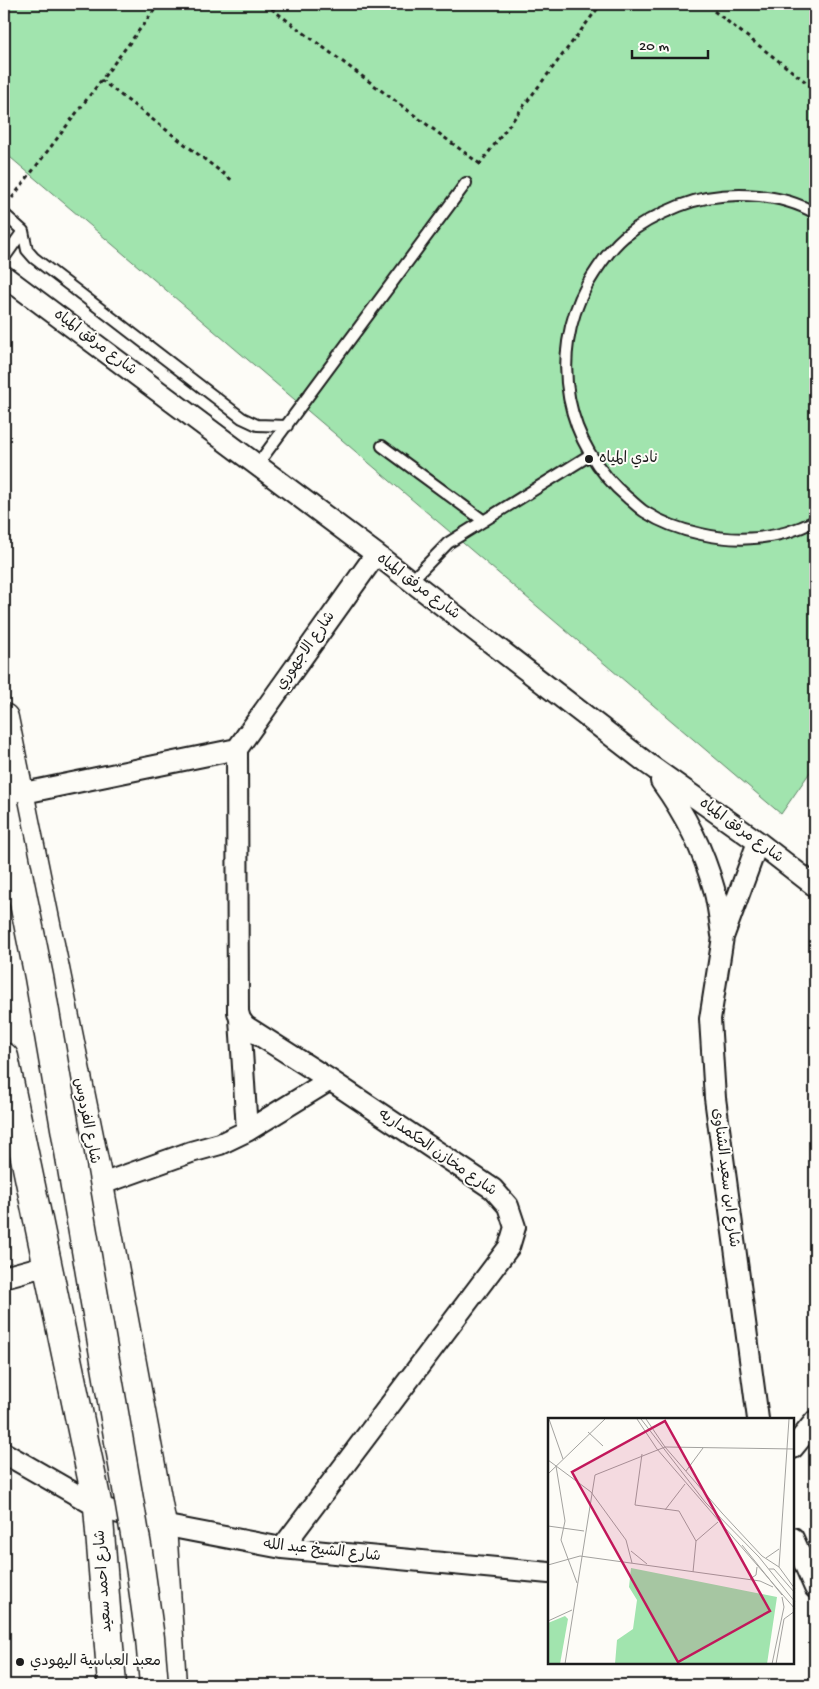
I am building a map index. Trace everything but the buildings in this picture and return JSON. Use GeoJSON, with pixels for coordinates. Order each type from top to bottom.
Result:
{"type":"FeatureCollection","features":[{"type":"Feature","properties":{"kind":"main road","name":"شارع الفردوس"},"geometry":{"type":"LineString","coordinates":[[4,718],[12,799],[99,1185],[162,1525]]}},
{"type":"Feature","properties":{"kind":"main road"},"geometry":{"type":"LineString","coordinates":[[12,799],[40,978],[135,1532],[150,1638],[154,1685]]}},
{"type":"Feature","properties":{"kind":"main road"},"geometry":{"type":"LineString","coordinates":[[4,870],[30,980],[125,1534],[143,1685]]}},
{"type":"Feature","properties":{"kind":"main road"},"geometry":{"type":"LineString","coordinates":[[4,1057],[98,1507]]}},
{"type":"Feature","properties":{"kind":"main road","name":"شارع احمد سعيد"},"geometry":{"type":"LineString","coordinates":[[98,1507],[112,1685]]}},
{"type":"Feature","properties":{"kind":"main road"},"geometry":{"type":"LineString","coordinates":[[162,1525],[172,1685]]}},
{"type":"Feature","properties":{"kind":"street","name":"شارع مرفق المياه"},"geometry":{"type":"LineString","coordinates":[[4,276],[12,287],[257,465],[376,554],[648,764],[758,842],[815,886]]}},
{"type":"Feature","properties":{"kind":"street","name":"شارع الاجهوري"},"geometry":{"type":"LineString","coordinates":[[237,749],[376,554]]}},
{"type":"Feature","properties":{"kind":"street"},"geometry":{"type":"LineString","coordinates":[[12,799],[237,749],[238,1012],[247,1131]]}},
{"type":"Feature","properties":{"kind":"street","name":"شارع ابن سعيد الشناوى"},"geometry":{"type":"LineString","coordinates":[[648,764],[677,803],[700,845],[715,890],[723,937]]}},
{"type":"Feature","properties":{"kind":"street","name":"شارع ابن سعيد الشناوى"},"geometry":{"type":"LineString","coordinates":[[758,842],[723,937],[710,1019],[715,1098],[758,1418]]}},
{"type":"Feature","properties":{"kind":"street","name":"شارع مخازن الحكمداريه"},"geometry":{"type":"LineString","coordinates":[[240,1019],[245,1026],[494,1189],[508,1206],[515,1227],[509,1247],[282,1548]]}},
{"type":"Feature","properties":{"kind":"street"},"geometry":{"type":"LineString","coordinates":[[99,1185],[191,1152],[220,1144],[247,1131],[330,1080]]}},
{"type":"Feature","properties":{"kind":"street"},"geometry":{"type":"LineString","coordinates":[[4,1277],[48,1266]]}},
{"type":"Feature","properties":{"kind":"street"},"geometry":{"type":"LineString","coordinates":[[794,1447],[815,1421]]}},
{"type":"Feature","properties":{"kind":"street"},"geometry":{"type":"LineString","coordinates":[[4,1453],[98,1507]]}},
{"type":"Feature","properties":{"kind":"street","name":"شارع الشيخ عبد الله"},"geometry":{"type":"LineString","coordinates":[[98,1507],[162,1525],[282,1548],[548,1573]]}},
{"type":"Feature","properties":{"kind":"street"},"geometry":{"type":"LineString","coordinates":[[794,1540],[815,1588]]}},
{"type":"Feature","properties":{"kind":"lane"},"geometry":{"type":"LineString","coordinates":[[257,465],[466,183]]}},
{"type":"Feature","properties":{"kind":"lane"},"geometry":{"type":"LineString","coordinates":[[815,213],[808,209],[770,198],[731,195],[692,200],[655,215],[623,238],[597,268],[587,285],[578,302],[568,340],[566,380],[574,418],[590,455],[614,486],[645,512],[681,529],[719,538],[759,538],[798,530],[815,521]]}},
{"type":"Feature","properties":{"kind":"lane"},"geometry":{"type":"LineString","coordinates":[[4,214],[23,231],[27,250],[34,258],[242,418],[258,425],[287,426]]}},
{"type":"Feature","properties":{"kind":"lane"},"geometry":{"type":"LineString","coordinates":[[4,258],[23,231]]}},
{"type":"Feature","properties":{"kind":"lane"},"geometry":{"type":"LineString","coordinates":[[382,446],[484,521]]}},
{"type":"Feature","properties":{"kind":"lane"},"geometry":{"type":"LineString","coordinates":[[411,581],[448,543],[590,455]]}},
{"type":"Feature","properties":{"kind":"path"},"geometry":{"type":"LineString","coordinates":[[10,201],[159,4]]}},
{"type":"Feature","properties":{"kind":"path"},"geometry":{"type":"LineString","coordinates":[[266,4],[480,164]]}},
{"type":"Feature","properties":{"kind":"path"},"geometry":{"type":"LineString","coordinates":[[466,183],[601,4]]}},
{"type":"Feature","properties":{"kind":"path"},"geometry":{"type":"LineString","coordinates":[[714,10],[815,89]]}},
{"type":"Feature","properties":{"kind":"path"},"geometry":{"type":"LineString","coordinates":[[101,80],[233,181]]}},
{"type":"Feature","properties":{"kind":"green space","name":"نادي المياه"},"geometry":{"type":"Polygon","coordinates":[[[4,4],[815,4],[815,765],[781,814],[4,152],[4,4]]]}},
{"type":"Feature","properties":{"kind":"place","name":"نادي المياه"},"geometry":{"type":"Point","coordinates":[589,459]}},
{"type":"Feature","properties":{"kind":"place","name":"معبد العباسية اليهودي"},"geometry":{"type":"Point","coordinates":[20,1662]}}]}
